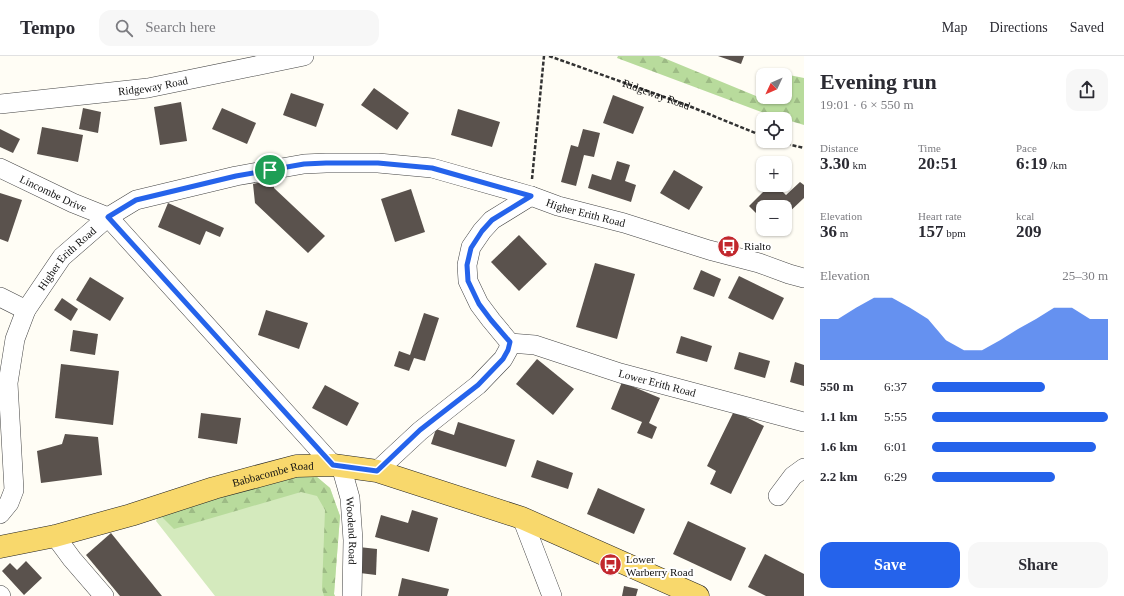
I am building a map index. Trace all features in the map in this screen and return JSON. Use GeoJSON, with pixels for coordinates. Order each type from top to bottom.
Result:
{"type":"FeatureCollection","features":[{"type":"Feature","properties":{"kind":"main road","name":"Babbacombe Road"},"geometry":{"type":"LineString","coordinates":[[0,547],[55,536],[131,515],[214,488],[296,466],[337,466],[377,471],[522,518],[698,596]]}},
{"type":"Feature","properties":{"kind":"street","name":"Ridgeway Road"},"geometry":{"type":"LineString","coordinates":[[0,104],[148,88],[304,56]]}},
{"type":"Feature","properties":{"kind":"street","name":"Higher Erith Road"},"geometry":{"type":"LineString","coordinates":[[0,514],[9,503],[14,490],[5,426],[8,383],[15,338],[26,310],[62,257],[108,217],[136,200],[236,176],[304,164],[378,163],[432,168],[531,196],[558,206],[624,223],[804,278]]}},
{"type":"Feature","properties":{"kind":"street","name":"Lincombe Drive"},"geometry":{"type":"LineString","coordinates":[[0,168],[73,203],[108,217]]}},
{"type":"Feature","properties":{"kind":"street"},"geometry":{"type":"LineString","coordinates":[[377,471],[420,430],[478,385],[503,359],[510,342],[479,304],[468,281],[467,265],[471,248],[482,231],[492,220],[531,196]]}},
{"type":"Feature","properties":{"kind":"street"},"geometry":{"type":"LineString","coordinates":[[108,217],[337,466]]}},
{"type":"Feature","properties":{"kind":"street"},"geometry":{"type":"LineString","coordinates":[[0,297],[26,310]]}},
{"type":"Feature","properties":{"kind":"street","name":"Lower Erith Road"},"geometry":{"type":"LineString","coordinates":[[510,342],[535,345],[620,373],[804,422]]}},
{"type":"Feature","properties":{"kind":"street","name":"Woodend Road"},"geometry":{"type":"LineString","coordinates":[[337,466],[350,498],[353,540],[352,596]]}},
{"type":"Feature","properties":{"kind":"street"},"geometry":{"type":"LineString","coordinates":[[778,496],[793,476],[804,468]]}},
{"type":"Feature","properties":{"kind":"street"},"geometry":{"type":"LineString","coordinates":[[522,518],[552,596]]}},
{"type":"Feature","properties":{"kind":"street"},"geometry":{"type":"LineString","coordinates":[[55,536],[72,559],[104,596]]}},
{"type":"Feature","properties":{"kind":"path"},"geometry":{"type":"LineString","coordinates":[[533,170],[544,56]]}},
{"type":"Feature","properties":{"kind":"path","name":"Ridgeway Road"},"geometry":{"type":"LineString","coordinates":[[549,56],[684,104],[756,133]]}},
{"type":"Feature","properties":{"kind":"path"},"geometry":{"type":"LineString","coordinates":[[792,145],[804,148]]}},
{"type":"Feature","properties":{"kind":"green space"},"geometry":{"type":"Polygon","coordinates":[[[618,56],[659,56],[756,96],[756,104],[792,104],[792,76],[804,78],[804,125],[792,121],[792,112],[761,112],[617,58],[618,56]]]}},
{"type":"Feature","properties":{"kind":"green space"},"geometry":{"type":"Polygon","coordinates":[[[293,476],[317,477],[330,488],[340,516],[335,596],[324,596],[322,589],[325,510],[317,496],[301,492],[174,529],[159,514],[293,476]]]}},
{"type":"Feature","properties":{"kind":"green space"},"geometry":{"type":"Polygon","coordinates":[[[317,477],[330,488],[340,516],[335,596],[215,596],[156,521],[159,514],[317,477]]]}},
{"type":"Feature","properties":{"kind":"building"},"geometry":{"type":"Polygon","coordinates":[[[718,56],[744,56],[741,64],[718,56]]]}},
{"type":"Feature","properties":{"kind":"building"},"geometry":{"type":"Polygon","coordinates":[[[374,88],[409,113],[397,130],[361,105],[374,88]]]}},
{"type":"Feature","properties":{"kind":"building"},"geometry":{"type":"Polygon","coordinates":[[[291,93],[324,104],[316,127],[283,115],[291,93]]]}},
{"type":"Feature","properties":{"kind":"building"},"geometry":{"type":"Polygon","coordinates":[[[613,95],[644,107],[633,134],[603,123],[613,95]]]}},
{"type":"Feature","properties":{"kind":"building"},"geometry":{"type":"Polygon","coordinates":[[[181,102],[187,141],[160,145],[154,107],[181,102]]]}},
{"type":"Feature","properties":{"kind":"building"},"geometry":{"type":"Polygon","coordinates":[[[83,108],[101,112],[98,133],[79,129],[83,108]]]}},
{"type":"Feature","properties":{"kind":"building"},"geometry":{"type":"Polygon","coordinates":[[[222,108],[256,123],[247,144],[212,129],[222,108]]]}},
{"type":"Feature","properties":{"kind":"building"},"geometry":{"type":"Polygon","coordinates":[[[458,109],[500,122],[492,147],[451,135],[458,109]]]}},
{"type":"Feature","properties":{"kind":"building"},"geometry":{"type":"Polygon","coordinates":[[[42,127],[83,135],[78,162],[37,154],[42,127]]]}},
{"type":"Feature","properties":{"kind":"building"},"geometry":{"type":"Polygon","coordinates":[[[0,129],[20,139],[13,153],[0,147],[0,129]]]}},
{"type":"Feature","properties":{"kind":"building"},"geometry":{"type":"Polygon","coordinates":[[[583,129],[600,133],[594,157],[584,155],[576,186],[561,182],[571,145],[578,147],[583,129]]]}},
{"type":"Feature","properties":{"kind":"building"},"geometry":{"type":"Polygon","coordinates":[[[617,161],[630,165],[625,181],[636,185],[631,202],[588,188],[592,174],[611,180],[617,161]]]}},
{"type":"Feature","properties":{"kind":"building"},"geometry":{"type":"Polygon","coordinates":[[[674,170],[703,187],[689,210],[660,193],[674,170]]]}},
{"type":"Feature","properties":{"kind":"building"},"geometry":{"type":"Polygon","coordinates":[[[274,179],[274,188],[325,236],[308,253],[255,203],[253,184],[274,179]]]}},
{"type":"Feature","properties":{"kind":"building"},"geometry":{"type":"Polygon","coordinates":[[[800,182],[804,185],[804,198],[792,209],[792,200],[756,200],[756,213],[749,206],[763,192],[783,192],[786,195],[789,192],[792,192],[792,189],[800,182]]]}},
{"type":"Feature","properties":{"kind":"building"},"geometry":{"type":"Polygon","coordinates":[[[411,189],[425,232],[395,242],[381,199],[411,189]]]}},
{"type":"Feature","properties":{"kind":"building"},"geometry":{"type":"Polygon","coordinates":[[[0,193],[22,200],[8,242],[0,239],[0,193]]]}},
{"type":"Feature","properties":{"kind":"building"},"geometry":{"type":"Polygon","coordinates":[[[168,203],[224,228],[220,237],[206,231],[200,245],[158,227],[168,203]]]}},
{"type":"Feature","properties":{"kind":"building"},"geometry":{"type":"Polygon","coordinates":[[[519,235],[547,264],[519,291],[491,262],[519,235]]]}},
{"type":"Feature","properties":{"kind":"building"},"geometry":{"type":"Polygon","coordinates":[[[595,263],[635,274],[617,339],[576,327],[595,263]]]}},
{"type":"Feature","properties":{"kind":"building"},"geometry":{"type":"Polygon","coordinates":[[[701,270],[721,279],[714,297],[693,289],[701,270]]]}},
{"type":"Feature","properties":{"kind":"building"},"geometry":{"type":"Polygon","coordinates":[[[739,276],[784,298],[773,320],[728,298],[739,276]]]}},
{"type":"Feature","properties":{"kind":"building"},"geometry":{"type":"Polygon","coordinates":[[[90,277],[124,298],[110,321],[76,300],[90,277]]]}},
{"type":"Feature","properties":{"kind":"building"},"geometry":{"type":"Polygon","coordinates":[[[62,298],[78,309],[71,321],[54,310],[62,298]]]}},
{"type":"Feature","properties":{"kind":"building"},"geometry":{"type":"Polygon","coordinates":[[[266,310],[308,323],[299,349],[258,335],[266,310]]]}},
{"type":"Feature","properties":{"kind":"building"},"geometry":{"type":"Polygon","coordinates":[[[424,313],[439,318],[425,361],[414,358],[409,371],[394,366],[399,351],[410,355],[424,313]]]}},
{"type":"Feature","properties":{"kind":"building"},"geometry":{"type":"Polygon","coordinates":[[[73,330],[98,334],[95,355],[70,351],[73,330]]]}},
{"type":"Feature","properties":{"kind":"building"},"geometry":{"type":"Polygon","coordinates":[[[681,336],[712,346],[707,362],[676,353],[681,336]]]}},
{"type":"Feature","properties":{"kind":"building"},"geometry":{"type":"Polygon","coordinates":[[[739,352],[770,361],[765,378],[734,369],[739,352]]]}},
{"type":"Feature","properties":{"kind":"building"},"geometry":{"type":"Polygon","coordinates":[[[537,359],[574,389],[553,415],[516,384],[537,359]]]}},
{"type":"Feature","properties":{"kind":"building"},"geometry":{"type":"Polygon","coordinates":[[[795,362],[804,365],[804,386],[790,382],[795,362]]]}},
{"type":"Feature","properties":{"kind":"building"},"geometry":{"type":"Polygon","coordinates":[[[61,364],[119,371],[113,425],[55,418],[61,364]]]}},
{"type":"Feature","properties":{"kind":"building"},"geometry":{"type":"Polygon","coordinates":[[[622,382],[660,398],[649,423],[657,427],[652,439],[637,433],[642,422],[611,409],[622,382]]]}},
{"type":"Feature","properties":{"kind":"building"},"geometry":{"type":"Polygon","coordinates":[[[325,385],[359,403],[347,426],[312,408],[325,385]]]}},
{"type":"Feature","properties":{"kind":"building"},"geometry":{"type":"Polygon","coordinates":[[[734,411],[764,426],[731,494],[710,484],[716,471],[707,466],[734,411]]]}},
{"type":"Feature","properties":{"kind":"building"},"geometry":{"type":"Polygon","coordinates":[[[201,413],[241,418],[237,444],[198,438],[201,413]]]}},
{"type":"Feature","properties":{"kind":"building"},"geometry":{"type":"Polygon","coordinates":[[[458,422],[515,440],[506,467],[431,444],[436,429],[454,435],[458,422]]]}},
{"type":"Feature","properties":{"kind":"building"},"geometry":{"type":"Polygon","coordinates":[[[65,434],[98,437],[102,475],[41,483],[37,451],[62,444],[65,434]]]}},
{"type":"Feature","properties":{"kind":"building"},"geometry":{"type":"Polygon","coordinates":[[[537,460],[573,473],[568,489],[531,477],[537,460]]]}},
{"type":"Feature","properties":{"kind":"building"},"geometry":{"type":"Polygon","coordinates":[[[598,488],[645,509],[634,534],[587,514],[598,488]]]}},
{"type":"Feature","properties":{"kind":"building"},"geometry":{"type":"Polygon","coordinates":[[[412,510],[438,518],[429,552],[375,537],[381,515],[408,523],[412,510]]]}},
{"type":"Feature","properties":{"kind":"building"},"geometry":{"type":"Polygon","coordinates":[[[688,521],[746,548],[731,581],[673,554],[688,521]]]}},
{"type":"Feature","properties":{"kind":"building"},"geometry":{"type":"Polygon","coordinates":[[[111,533],[162,596],[120,596],[86,555],[111,533]]]}},
{"type":"Feature","properties":{"kind":"building"},"geometry":{"type":"Polygon","coordinates":[[[359,547],[377,549],[376,575],[360,573],[359,547]]]}},
{"type":"Feature","properties":{"kind":"building"},"geometry":{"type":"Polygon","coordinates":[[[765,554],[804,574],[804,596],[766,596],[748,587],[765,554]]]}},
{"type":"Feature","properties":{"kind":"building"},"geometry":{"type":"Polygon","coordinates":[[[26,561],[42,578],[24,595],[2,571],[10,563],[17,570],[26,561]]]}},
{"type":"Feature","properties":{"kind":"building"},"geometry":{"type":"Polygon","coordinates":[[[402,578],[449,589],[447,596],[398,596],[402,578]]]}},
{"type":"Feature","properties":{"kind":"building"},"geometry":{"type":"Polygon","coordinates":[[[624,586],[638,589],[636,596],[622,596],[624,586]]]}},
{"type":"Feature","properties":{"kind":"place","name":"Rialto"},"geometry":{"type":"Point","coordinates":[728,246]}},
{"type":"Feature","properties":{"kind":"place","name":"Lower Warberry Road"},"geometry":{"type":"Point","coordinates":[610,565]}},
{"type":"Feature","properties":{"kind":"route"},"geometry":{"type":"LineString","coordinates":[[326,163],[378,163],[432,168],[531,196],[492,220],[482,231],[471,248],[467,265],[468,281],[479,304],[510,342],[503,359],[478,385],[420,430],[377,471],[333,465],[108,217],[136,200],[236,176],[270,170],[304,164],[326,163]]}}]}
